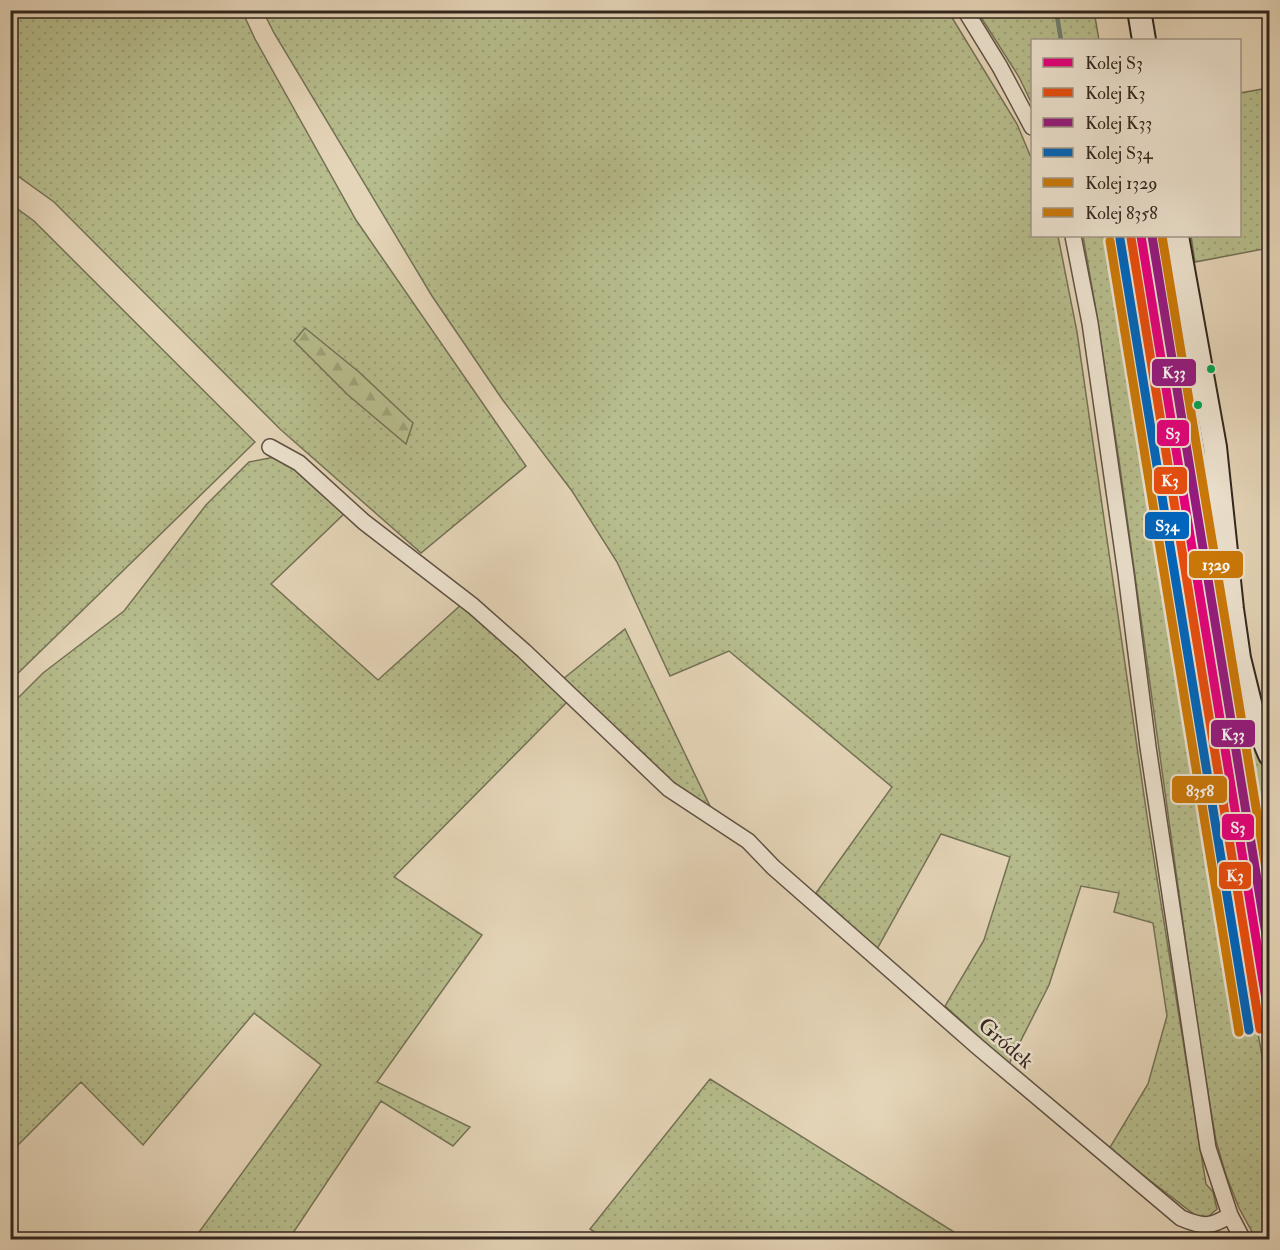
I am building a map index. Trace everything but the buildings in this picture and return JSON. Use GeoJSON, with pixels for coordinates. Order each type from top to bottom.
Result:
{"type":"FeatureCollection","features":[{"type":"Feature","properties":{"kind":"street"},"geometry":{"type":"LineString","coordinates":[[965,10],[1000,67],[1031,125]]}},
{"type":"Feature","properties":{"kind":"street"},"geometry":{"type":"LineString","coordinates":[[1138,10],[1144,39]]}},
{"type":"Feature","properties":{"kind":"street"},"geometry":{"type":"LineString","coordinates":[[1073,237],[1090,323],[1148,747],[1209,1148],[1230,1215],[1243,1239]]}},
{"type":"Feature","properties":{"kind":"street"},"geometry":{"type":"LineString","coordinates":[[1177,237],[1215,447],[1239,658],[1253,715],[1269,755]]}},
{"type":"Feature","properties":{"kind":"street","name":"Gródek"},"geometry":{"type":"LineString","coordinates":[[270,447],[299,463],[364,522],[473,606],[524,651],[669,789],[748,841],[773,867],[969,1039],[1181,1218],[1197,1225],[1215,1225],[1230,1215]]}},
{"type":"Feature","properties":{"kind":"street"},"geometry":{"type":"LineString","coordinates":[[10,1237],[15,1239]]}},
{"type":"Feature","properties":{"kind":"green space"},"geometry":{"type":"Polygon","coordinates":[[[11,11],[242,11],[255,39],[356,220],[526,466],[421,553],[280,429],[54,202],[11,171],[11,11]]]}},
{"type":"Feature","properties":{"kind":"green space"},"geometry":{"type":"Polygon","coordinates":[[[263,11],[948,11],[1017,124],[1031,158],[1031,237],[1058,237],[1077,332],[1147,816],[1206,1184],[1213,1192],[1217,1209],[1208,1217],[1195,1215],[1109,1149],[1148,1084],[1167,1016],[1153,923],[1114,912],[1119,893],[1081,886],[1049,985],[1009,1064],[945,1006],[984,940],[1010,857],[941,834],[877,949],[816,893],[892,787],[729,651],[670,676],[617,562],[572,491],[502,399],[432,296],[263,11]]]}},
{"type":"Feature","properties":{"kind":"green space"},"geometry":{"type":"Polygon","coordinates":[[[977,11],[1094,11],[1099,39],[1031,39],[1031,102],[1019,77],[977,11]]]}},
{"type":"Feature","properties":{"kind":"green space"},"geometry":{"type":"Polygon","coordinates":[[[1269,88],[1269,248],[1195,262],[1191,237],[1241,237],[1241,93],[1269,88]]]}},
{"type":"Feature","properties":{"kind":"green space"},"geometry":{"type":"Polygon","coordinates":[[[11,204],[34,221],[255,442],[11,680],[11,204]]]}},
{"type":"Feature","properties":{"kind":"green space"},"geometry":{"type":"Polygon","coordinates":[[[1083,237],[1131,237],[1269,1096],[1269,1239],[1256,1239],[1239,1208],[1216,1141],[1199,1038],[1097,316],[1083,237]]]}},
{"type":"Feature","properties":{"kind":"green space"},"geometry":{"type":"Polygon","coordinates":[[[305,328],[359,372],[413,423],[406,444],[348,395],[294,341],[305,328]]]}},
{"type":"Feature","properties":{"kind":"green space"},"geometry":{"type":"Polygon","coordinates":[[[280,456],[346,512],[271,584],[378,680],[463,603],[567,702],[394,877],[482,935],[377,1082],[470,1127],[453,1146],[381,1101],[289,1239],[194,1239],[321,1065],[254,1013],[143,1145],[81,1082],[11,1152],[11,705],[43,673],[124,611],[206,505],[249,462],[280,456]]]}},
{"type":"Feature","properties":{"kind":"green space"},"geometry":{"type":"Polygon","coordinates":[[[625,629],[710,806],[685,795],[563,679],[625,629]]]}},
{"type":"Feature","properties":{"kind":"green space"},"geometry":{"type":"Polygon","coordinates":[[[1240,712],[1269,780],[1269,919],[1249,791],[1253,793],[1240,712]]]}},
{"type":"Feature","properties":{"kind":"green space"},"geometry":{"type":"Polygon","coordinates":[[[710,1079],[962,1237],[960,1240],[607,1240],[590,1229],[710,1079]]]}},
{"type":"Feature","properties":{"kind":"waterway"},"geometry":{"type":"LineString","coordinates":[[1056,10],[1061,39]]}},
{"type":"Feature","properties":{"kind":"waterway"},"geometry":{"type":"LineString","coordinates":[[1266,786],[1270,814]]}},
{"type":"Feature","properties":{"kind":"rail line","name":"S3"},"geometry":{"type":"LineString","coordinates":[[1141,237],[1270,1024]]}},
{"type":"Feature","properties":{"kind":"rail line","name":"K33"},"geometry":{"type":"LineString","coordinates":[[1152,237],[1270,959]]}},
{"type":"Feature","properties":{"kind":"rail line","name":"1329"},"geometry":{"type":"LineString","coordinates":[[1162,237],[1270,893]]}},
{"type":"Feature","properties":{"kind":"rail line","name":"K3"},"geometry":{"type":"LineString","coordinates":[[1131,238],[1260,1029]]}},
{"type":"Feature","properties":{"kind":"rail line","name":"S34"},"geometry":{"type":"LineString","coordinates":[[1120,239],[1249,1030]]}},
{"type":"Feature","properties":{"kind":"rail line","name":"8358"},"geometry":{"type":"LineString","coordinates":[[1110,241],[1239,1032]]}}]}
